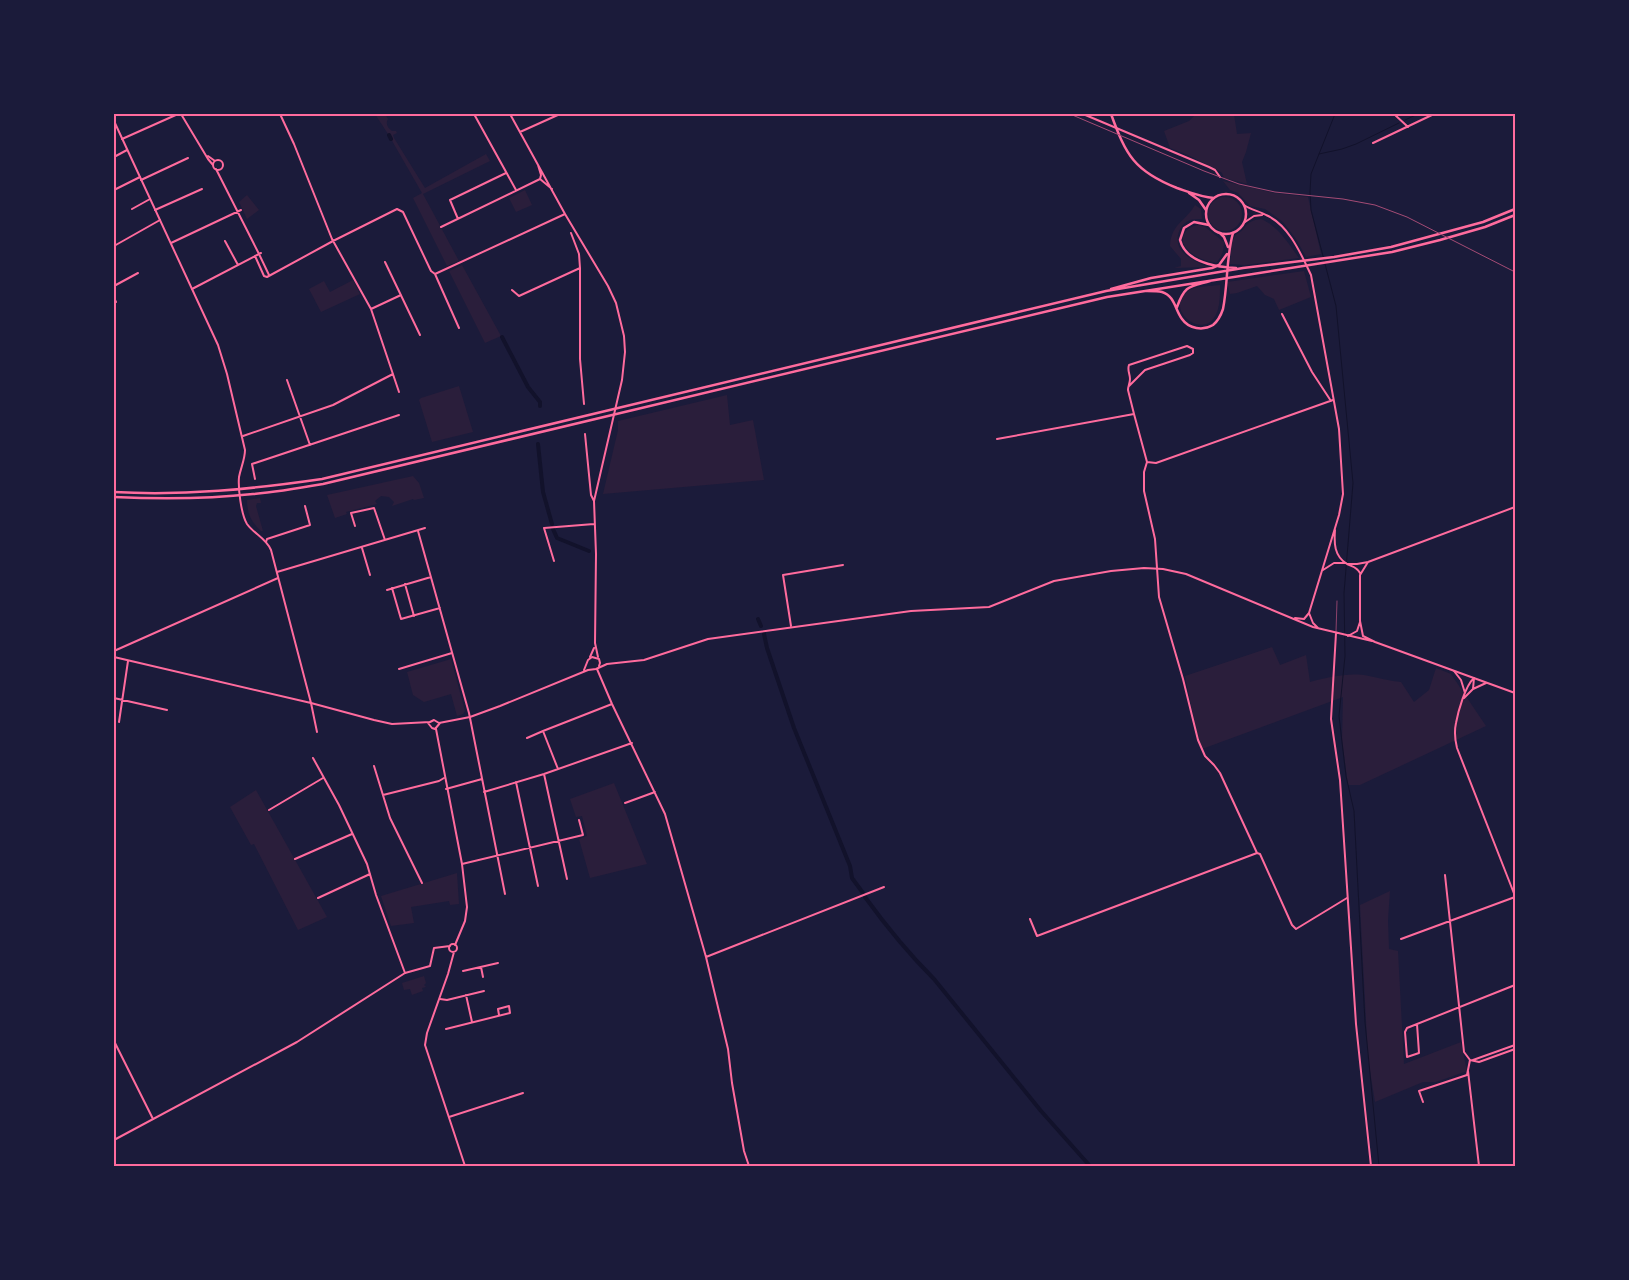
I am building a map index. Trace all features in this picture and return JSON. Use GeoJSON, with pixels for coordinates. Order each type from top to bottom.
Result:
{"type":"FeatureCollection","features":[{"type":"Feature","properties":{"kind":"main road"},"geometry":{"type":"LineString","coordinates":[[1111,114],[1126,151],[1138,166],[1158,179],[1188,192],[1214,198]]}},
{"type":"Feature","properties":{"kind":"main road"},"geometry":{"type":"LineString","coordinates":[[1188,192],[1199,200],[1206,210]]}},
{"type":"Feature","properties":{"kind":"main road"},"geometry":{"type":"LineString","coordinates":[[1209,225],[1206,218],[1206,210],[1214,198],[1223,194],[1238,197],[1246,211],[1245,222],[1233,233],[1220,233]]}},
{"type":"Feature","properties":{"kind":"main road"},"geometry":{"type":"LineString","coordinates":[[114,492],[214,492],[322,480],[1106,291],[1243,268],[1391,247],[1483,222],[1515,209]]}},
{"type":"Feature","properties":{"kind":"main road"},"geometry":{"type":"LineString","coordinates":[[1177,307],[1182,294],[1190,286],[1218,278],[1392,252],[1485,227],[1515,215]]}},
{"type":"Feature","properties":{"kind":"main road"},"geometry":{"type":"LineString","coordinates":[[1229,249],[1224,237],[1209,225],[1194,222],[1189,224],[1181,234],[1180,240],[1184,250],[1197,260],[1219,266],[1243,268]]}},
{"type":"Feature","properties":{"kind":"main road"},"geometry":{"type":"LineString","coordinates":[[1140,291],[1163,292],[1169,296],[1177,307],[1182,320],[1192,327],[1204,328],[1217,322],[1222,310],[1228,253],[1233,233]]}},
{"type":"Feature","properties":{"kind":"main road"},"geometry":{"type":"LineString","coordinates":[[1106,291],[1121,285],[1151,278],[1212,268],[1219,265],[1228,253]]}},
{"type":"Feature","properties":{"kind":"main road"},"geometry":{"type":"LineString","coordinates":[[114,497],[168,499],[213,497],[255,494],[323,484],[1098,299],[1200,283]]}},
{"type":"Feature","properties":{"kind":"street"},"geometry":{"type":"LineString","coordinates":[[122,139],[180,114],[208,156],[208,159],[214,165],[240,211],[269,275]]}},
{"type":"Feature","properties":{"kind":"street"},"geometry":{"type":"LineString","coordinates":[[280,114],[334,240],[371,309],[399,392]]}},
{"type":"Feature","properties":{"kind":"street"},"geometry":{"type":"LineString","coordinates":[[474,114],[517,191]]}},
{"type":"Feature","properties":{"kind":"street"},"geometry":{"type":"LineString","coordinates":[[510,114],[565,214],[608,286],[621,320],[625,352],[622,380],[594,501],[596,554],[595,643],[598,658]]}},
{"type":"Feature","properties":{"kind":"street"},"geometry":{"type":"LineString","coordinates":[[520,132],[560,114]]}},
{"type":"Feature","properties":{"kind":"street"},"geometry":{"type":"LineString","coordinates":[[1083,114],[1209,166],[1220,177]]}},
{"type":"Feature","properties":{"kind":"street"},"geometry":{"type":"LineString","coordinates":[[1394,114],[1408,127]]}},
{"type":"Feature","properties":{"kind":"street"},"geometry":{"type":"LineString","coordinates":[[1373,143],[1434,114]]}},
{"type":"Feature","properties":{"kind":"street"},"geometry":{"type":"LineString","coordinates":[[114,123],[221,354],[242,436],[245,456],[239,479],[241,503],[250,528],[266,542],[271,550],[317,732]]}},
{"type":"Feature","properties":{"kind":"street"},"geometry":{"type":"LineString","coordinates":[[114,157],[128,150]]}},
{"type":"Feature","properties":{"kind":"street"},"geometry":{"type":"LineString","coordinates":[[208,156],[216,161],[223,162],[223,166],[220,169],[221,177]]}},
{"type":"Feature","properties":{"kind":"street"},"geometry":{"type":"LineString","coordinates":[[114,190],[188,158]]}},
{"type":"Feature","properties":{"kind":"street"},"geometry":{"type":"LineString","coordinates":[[214,165],[216,161]]}},
{"type":"Feature","properties":{"kind":"street"},"geometry":{"type":"LineString","coordinates":[[537,163],[540,179],[552,190]]}},
{"type":"Feature","properties":{"kind":"street"},"geometry":{"type":"LineString","coordinates":[[458,219],[450,202],[451,200],[506,172]]}},
{"type":"Feature","properties":{"kind":"street"},"geometry":{"type":"LineString","coordinates":[[441,227],[540,179]]}},
{"type":"Feature","properties":{"kind":"street"},"geometry":{"type":"LineString","coordinates":[[155,210],[202,189]]}},
{"type":"Feature","properties":{"kind":"street"},"geometry":{"type":"LineString","coordinates":[[132,209],[150,199]]}},
{"type":"Feature","properties":{"kind":"street"},"geometry":{"type":"LineString","coordinates":[[1244,205],[1267,215],[1284,230],[1294,242],[1310,274],[1332,401],[1339,429],[1343,482],[1342,502],[1310,613],[1304,619],[1290,617]]}},
{"type":"Feature","properties":{"kind":"street"},"geometry":{"type":"LineString","coordinates":[[255,256],[264,276],[267,277],[334,240],[399,210],[402,212],[431,271],[435,274],[460,328]]}},
{"type":"Feature","properties":{"kind":"street"},"geometry":{"type":"LineString","coordinates":[[171,243],[240,211]]}},
{"type":"Feature","properties":{"kind":"street"},"geometry":{"type":"LineString","coordinates":[[435,274],[565,214]]}},
{"type":"Feature","properties":{"kind":"street"},"geometry":{"type":"LineString","coordinates":[[1245,222],[1254,216],[1267,215]]}},
{"type":"Feature","properties":{"kind":"street"},"geometry":{"type":"LineString","coordinates":[[114,246],[160,220]]}},
{"type":"Feature","properties":{"kind":"street"},"geometry":{"type":"LineString","coordinates":[[571,233],[579,254],[580,359],[584,404]]}},
{"type":"Feature","properties":{"kind":"street"},"geometry":{"type":"LineString","coordinates":[[225,241],[238,265]]}},
{"type":"Feature","properties":{"kind":"street"},"geometry":{"type":"LineString","coordinates":[[579,254],[586,249]]}},
{"type":"Feature","properties":{"kind":"street"},"geometry":{"type":"LineString","coordinates":[[192,289],[260,254]]}},
{"type":"Feature","properties":{"kind":"street"},"geometry":{"type":"LineString","coordinates":[[385,262],[420,335]]}},
{"type":"Feature","properties":{"kind":"street"},"geometry":{"type":"LineString","coordinates":[[512,290],[519,296],[580,268]]}},
{"type":"Feature","properties":{"kind":"street"},"geometry":{"type":"LineString","coordinates":[[114,286],[138,273]]}},
{"type":"Feature","properties":{"kind":"street"},"geometry":{"type":"LineString","coordinates":[[371,309],[401,295]]}},
{"type":"Feature","properties":{"kind":"street"},"geometry":{"type":"LineString","coordinates":[[114,298],[116,302]]}},
{"type":"Feature","properties":{"kind":"street"},"geometry":{"type":"LineString","coordinates":[[1282,314],[1312,372],[1332,401]]}},
{"type":"Feature","properties":{"kind":"street"},"geometry":{"type":"LineString","coordinates":[[1129,386],[1145,370],[1190,355],[1193,353],[1193,349],[1187,346],[1130,364],[1128,368],[1129,386],[1134,414],[1147,462],[1144,472],[1144,491],[1155,539],[1158,597],[1183,679],[1198,740],[1205,756],[1220,774],[1257,853],[1260,854],[1292,926],[1296,929],[1347,898]]}},
{"type":"Feature","properties":{"kind":"street"},"geometry":{"type":"LineString","coordinates":[[242,436],[333,404],[392,374]]}},
{"type":"Feature","properties":{"kind":"street"},"geometry":{"type":"LineString","coordinates":[[288,380],[310,445]]}},
{"type":"Feature","properties":{"kind":"street"},"geometry":{"type":"LineString","coordinates":[[1147,462],[1156,462],[1332,401]]}},
{"type":"Feature","properties":{"kind":"street"},"geometry":{"type":"LineString","coordinates":[[997,439],[1134,414]]}},
{"type":"Feature","properties":{"kind":"street"},"geometry":{"type":"LineString","coordinates":[[255,479],[252,464],[400,415]]}},
{"type":"Feature","properties":{"kind":"street"},"geometry":{"type":"LineString","coordinates":[[585,434],[591,495],[594,501]]}},
{"type":"Feature","properties":{"kind":"street"},"geometry":{"type":"LineString","coordinates":[[266,542],[268,539],[310,524],[305,506]]}},
{"type":"Feature","properties":{"kind":"street"},"geometry":{"type":"LineString","coordinates":[[1354,566],[1515,507]]}},
{"type":"Feature","properties":{"kind":"street"},"geometry":{"type":"LineString","coordinates":[[355,526],[351,513],[374,508],[385,540]]}},
{"type":"Feature","properties":{"kind":"street"},"geometry":{"type":"LineString","coordinates":[[554,561],[544,528],[594,524]]}},
{"type":"Feature","properties":{"kind":"street"},"geometry":{"type":"LineString","coordinates":[[277,572],[425,528]]}},
{"type":"Feature","properties":{"kind":"street"},"geometry":{"type":"LineString","coordinates":[[1335,528],[1335,549],[1345,563]]}},
{"type":"Feature","properties":{"kind":"street"},"geometry":{"type":"LineString","coordinates":[[418,531],[470,717],[505,894]]}},
{"type":"Feature","properties":{"kind":"street"},"geometry":{"type":"LineString","coordinates":[[362,548],[370,575]]}},
{"type":"Feature","properties":{"kind":"street"},"geometry":{"type":"LineString","coordinates":[[1360,575],[1368,562]]}},
{"type":"Feature","properties":{"kind":"street"},"geometry":{"type":"LineString","coordinates":[[1322,572],[1331,564],[1345,563],[1354,566],[1358,570],[1360,575],[1360,621],[1362,634],[1372,641]]}},
{"type":"Feature","properties":{"kind":"street"},"geometry":{"type":"LineString","coordinates":[[791,626],[783,575],[843,565]]}},
{"type":"Feature","properties":{"kind":"street"},"geometry":{"type":"LineString","coordinates":[[114,658],[392,724],[430,724],[435,720],[439,723],[470,717],[582,672],[612,664],[644,660],[708,638],[911,611],[989,607],[1054,581],[1111,571],[1157,569],[1186,574],[1318,628],[1372,641],[1515,693]]}},
{"type":"Feature","properties":{"kind":"street"},"geometry":{"type":"LineString","coordinates":[[387,590],[431,577]]}},
{"type":"Feature","properties":{"kind":"street"},"geometry":{"type":"LineString","coordinates":[[114,651],[278,578]]}},
{"type":"Feature","properties":{"kind":"street"},"geometry":{"type":"LineString","coordinates":[[405,584],[414,616]]}},
{"type":"Feature","properties":{"kind":"street"},"geometry":{"type":"LineString","coordinates":[[392,588],[401,619],[440,608]]}},
{"type":"Feature","properties":{"kind":"street"},"geometry":{"type":"LineString","coordinates":[[1310,613],[1313,623],[1318,628]]}},
{"type":"Feature","properties":{"kind":"street"},"geometry":{"type":"LineString","coordinates":[[1350,636],[1357,631],[1360,621]]}},
{"type":"Feature","properties":{"kind":"street"},"geometry":{"type":"LineString","coordinates":[[1336,633],[1331,719],[1340,780],[1356,1024],[1372,1166]]}},
{"type":"Feature","properties":{"kind":"street"},"geometry":{"type":"LineString","coordinates":[[582,672],[592,655],[595,643]]}},
{"type":"Feature","properties":{"kind":"street"},"geometry":{"type":"LineString","coordinates":[[399,669],[452,653]]}},
{"type":"Feature","properties":{"kind":"street"},"geometry":{"type":"LineString","coordinates":[[589,658],[593,656],[612,664]]}},
{"type":"Feature","properties":{"kind":"street"},"geometry":{"type":"LineString","coordinates":[[600,660],[598,668],[612,704],[665,814],[706,957],[728,1049],[742,1141],[749,1166]]}},
{"type":"Feature","properties":{"kind":"street"},"geometry":{"type":"LineString","coordinates":[[119,722],[128,661]]}},
{"type":"Feature","properties":{"kind":"street"},"geometry":{"type":"LineString","coordinates":[[587,662],[588,666],[594,669]]}},
{"type":"Feature","properties":{"kind":"street"},"geometry":{"type":"LineString","coordinates":[[1454,671],[1465,693]]}},
{"type":"Feature","properties":{"kind":"street"},"geometry":{"type":"LineString","coordinates":[[1474,678],[1474,689]]}},
{"type":"Feature","properties":{"kind":"street"},"geometry":{"type":"LineString","coordinates":[[1401,939],[1515,896],[1457,748],[1455,737],[1456,723],[1465,693],[1474,678]]}},
{"type":"Feature","properties":{"kind":"street"},"geometry":{"type":"LineString","coordinates":[[1464,698],[1474,689],[1488,683]]}},
{"type":"Feature","properties":{"kind":"street"},"geometry":{"type":"LineString","coordinates":[[114,698],[167,710]]}},
{"type":"Feature","properties":{"kind":"street"},"geometry":{"type":"LineString","coordinates":[[527,738],[612,704]]}},
{"type":"Feature","properties":{"kind":"street"},"geometry":{"type":"LineString","coordinates":[[435,729],[439,723]]}},
{"type":"Feature","properties":{"kind":"street"},"geometry":{"type":"LineString","coordinates":[[430,724],[435,729],[462,864],[467,906],[465,921],[455,945],[457,948],[454,952],[440,999],[426,1036],[426,1045],[465,1166]]}},
{"type":"Feature","properties":{"kind":"street"},"geometry":{"type":"LineString","coordinates":[[543,731],[558,769]]}},
{"type":"Feature","properties":{"kind":"street"},"geometry":{"type":"LineString","coordinates":[[484,792],[544,774],[632,743]]}},
{"type":"Feature","properties":{"kind":"street"},"geometry":{"type":"LineString","coordinates":[[313,758],[353,833],[371,874],[376,895],[405,973]]}},
{"type":"Feature","properties":{"kind":"street"},"geometry":{"type":"LineString","coordinates":[[374,766],[390,818],[422,883]]}},
{"type":"Feature","properties":{"kind":"street"},"geometry":{"type":"LineString","coordinates":[[544,774],[567,879]]}},
{"type":"Feature","properties":{"kind":"street"},"geometry":{"type":"LineString","coordinates":[[269,810],[324,778]]}},
{"type":"Feature","properties":{"kind":"street"},"geometry":{"type":"LineString","coordinates":[[383,794],[440,781],[444,778]]}},
{"type":"Feature","properties":{"kind":"street"},"geometry":{"type":"LineString","coordinates":[[446,789],[482,780]]}},
{"type":"Feature","properties":{"kind":"street"},"geometry":{"type":"LineString","coordinates":[[516,782],[538,886]]}},
{"type":"Feature","properties":{"kind":"street"},"geometry":{"type":"LineString","coordinates":[[625,802],[655,792]]}},
{"type":"Feature","properties":{"kind":"street"},"geometry":{"type":"LineString","coordinates":[[462,864],[583,835],[579,820]]}},
{"type":"Feature","properties":{"kind":"street"},"geometry":{"type":"LineString","coordinates":[[295,859],[353,833]]}},
{"type":"Feature","properties":{"kind":"street"},"geometry":{"type":"LineString","coordinates":[[1030,919],[1037,936],[1257,853]]}},
{"type":"Feature","properties":{"kind":"street"},"geometry":{"type":"LineString","coordinates":[[318,898],[371,874]]}},
{"type":"Feature","properties":{"kind":"street"},"geometry":{"type":"LineString","coordinates":[[1445,875],[1464,1052],[1470,1060],[1478,1062],[1515,1049]]}},
{"type":"Feature","properties":{"kind":"street"},"geometry":{"type":"LineString","coordinates":[[706,957],[884,887]]}},
{"type":"Feature","properties":{"kind":"street"},"geometry":{"type":"LineString","coordinates":[[114,1140],[297,1042],[405,973],[430,966],[433,949],[436,947],[455,945]]}},
{"type":"Feature","properties":{"kind":"street"},"geometry":{"type":"LineString","coordinates":[[450,946],[450,951],[454,952]]}},
{"type":"Feature","properties":{"kind":"street"},"geometry":{"type":"LineString","coordinates":[[463,971],[498,963]]}},
{"type":"Feature","properties":{"kind":"street"},"geometry":{"type":"LineString","coordinates":[[481,967],[483,977]]}},
{"type":"Feature","properties":{"kind":"street"},"geometry":{"type":"LineString","coordinates":[[1417,1024],[1418,1053],[1408,1058],[1405,1032],[1407,1028],[1515,984]]}},
{"type":"Feature","properties":{"kind":"street"},"geometry":{"type":"LineString","coordinates":[[440,999],[447,1000],[484,991]]}},
{"type":"Feature","properties":{"kind":"street"},"geometry":{"type":"LineString","coordinates":[[466,995],[472,1022]]}},
{"type":"Feature","properties":{"kind":"street"},"geometry":{"type":"LineString","coordinates":[[446,1029],[510,1013],[508,1006],[498,1009],[499,1015]]}},
{"type":"Feature","properties":{"kind":"street"},"geometry":{"type":"LineString","coordinates":[[114,1041],[154,1119]]}},
{"type":"Feature","properties":{"kind":"street"},"geometry":{"type":"LineString","coordinates":[[1470,1060],[1515,1045]]}},
{"type":"Feature","properties":{"kind":"street"},"geometry":{"type":"LineString","coordinates":[[1470,1060],[1468,1071],[1479,1166]]}},
{"type":"Feature","properties":{"kind":"street"},"geometry":{"type":"LineString","coordinates":[[1423,1102],[1420,1091],[1467,1075],[1468,1071]]}},
{"type":"Feature","properties":{"kind":"street"},"geometry":{"type":"LineString","coordinates":[[449,1118],[523,1093]]}},
{"type":"Feature","properties":{"kind":"lane"},"geometry":{"type":"LineString","coordinates":[[1336,633],[1337,601]]}},
{"type":"Feature","properties":{"kind":"shaded area"},"geometry":{"type":"Polygon","coordinates":[[[375,114],[385,114],[388,119],[387,126],[392,131],[396,131],[397,133],[393,135],[394,138],[425,188],[486,154],[490,161],[423,194],[459,261],[447,266],[413,198],[422,193],[391,139],[392,137],[375,114]]]}},
{"type":"Feature","properties":{"kind":"shaded area"},"geometry":{"type":"Polygon","coordinates":[[[1196,114],[1234,114],[1237,134],[1251,133],[1242,162],[1247,184],[1224,178],[1219,171],[1170,148],[1164,131],[1189,121],[1196,114]]]}},
{"type":"Feature","properties":{"kind":"shaded area"},"geometry":{"type":"Polygon","coordinates":[[[1223,181],[1274,193],[1308,197],[1321,254],[1306,257],[1296,239],[1283,222],[1265,209],[1250,206],[1238,193],[1230,190],[1223,181]]]}},
{"type":"Feature","properties":{"kind":"shaded area"},"geometry":{"type":"Polygon","coordinates":[[[525,190],[532,205],[516,212],[509,198],[525,190]]]}},
{"type":"Feature","properties":{"kind":"shaded area"},"geometry":{"type":"Polygon","coordinates":[[[247,195],[259,210],[247,219],[239,202],[247,195]]]}},
{"type":"Feature","properties":{"kind":"shaded area"},"geometry":{"type":"Polygon","coordinates":[[[1225,197],[1237,202],[1242,214],[1237,226],[1225,231],[1213,226],[1208,214],[1213,202],[1225,197]]]}},
{"type":"Feature","properties":{"kind":"shaded area"},"geometry":{"type":"Polygon","coordinates":[[[1195,205],[1201,209],[1202,219],[1186,222],[1178,234],[1178,242],[1181,250],[1187,256],[1208,267],[1174,268],[1181,266],[1181,259],[1170,246],[1173,233],[1195,205]]]}},
{"type":"Feature","properties":{"kind":"shaded area"},"geometry":{"type":"Polygon","coordinates":[[[1261,219],[1278,230],[1299,258],[1245,265],[1230,264],[1231,246],[1235,236],[1249,223],[1261,219]]]}},
{"type":"Feature","properties":{"kind":"shaded area"},"geometry":{"type":"Polygon","coordinates":[[[1198,225],[1205,227],[1224,242],[1224,248],[1216,263],[1191,253],[1183,242],[1186,231],[1198,225]]]}},
{"type":"Feature","properties":{"kind":"shaded area"},"geometry":{"type":"Polygon","coordinates":[[[462,265],[501,336],[485,343],[449,271],[462,265]]]}},
{"type":"Feature","properties":{"kind":"shaded area"},"geometry":{"type":"Polygon","coordinates":[[[1304,271],[1311,297],[1279,310],[1274,299],[1265,295],[1257,286],[1230,294],[1227,282],[1304,271]]]}},
{"type":"Feature","properties":{"kind":"shaded area"},"geometry":{"type":"Polygon","coordinates":[[[353,280],[360,294],[321,312],[309,289],[324,281],[330,292],[353,280]]]}},
{"type":"Feature","properties":{"kind":"shaded area"},"geometry":{"type":"Polygon","coordinates":[[[1220,285],[1219,306],[1213,320],[1205,324],[1197,324],[1183,314],[1180,306],[1182,298],[1189,290],[1220,285]]]}},
{"type":"Feature","properties":{"kind":"shaded area"},"geometry":{"type":"Polygon","coordinates":[[[459,386],[473,432],[432,442],[419,400],[459,386]]]}},
{"type":"Feature","properties":{"kind":"shaded area"},"geometry":{"type":"Polygon","coordinates":[[[727,395],[730,425],[753,420],[764,480],[603,494],[618,430],[618,421],[727,395]]]}},
{"type":"Feature","properties":{"kind":"shaded area"},"geometry":{"type":"Polygon","coordinates":[[[413,476],[419,483],[424,498],[413,499],[392,506],[394,502],[389,497],[381,496],[375,501],[377,504],[346,512],[347,514],[335,518],[327,495],[413,476]]]}},
{"type":"Feature","properties":{"kind":"shaded area"},"geometry":{"type":"Polygon","coordinates":[[[260,498],[261,503],[257,503],[256,506],[263,531],[252,521],[247,505],[247,500],[260,498]]]}},
{"type":"Feature","properties":{"kind":"shaded area"},"geometry":{"type":"Polygon","coordinates":[[[1272,647],[1280,665],[1306,655],[1310,682],[1354,675],[1401,682],[1414,702],[1429,690],[1436,668],[1451,674],[1486,726],[1360,785],[1348,785],[1342,740],[1343,697],[1202,749],[1198,739],[1185,676],[1272,647]]]}},
{"type":"Feature","properties":{"kind":"shaded area"},"geometry":{"type":"Polygon","coordinates":[[[451,659],[465,711],[457,716],[451,694],[424,702],[413,695],[407,672],[451,659]]]}},
{"type":"Feature","properties":{"kind":"shaded area"},"geometry":{"type":"Polygon","coordinates":[[[614,783],[647,864],[590,878],[579,839],[587,836],[582,816],[576,817],[570,799],[614,783]]]}},
{"type":"Feature","properties":{"kind":"shaded area"},"geometry":{"type":"Polygon","coordinates":[[[256,790],[327,917],[298,930],[254,844],[251,845],[230,807],[256,790]]]}},
{"type":"Feature","properties":{"kind":"shaded area"},"geometry":{"type":"Polygon","coordinates":[[[457,873],[459,904],[450,905],[449,901],[411,907],[414,923],[391,926],[381,896],[457,873]]]}},
{"type":"Feature","properties":{"kind":"shaded area"},"geometry":{"type":"Polygon","coordinates":[[[1390,891],[1389,949],[1398,951],[1404,1064],[1461,1042],[1467,1071],[1436,1082],[1423,1082],[1375,1102],[1368,1059],[1360,905],[1390,891]]]}},
{"type":"Feature","properties":{"kind":"shaded area"},"geometry":{"type":"Polygon","coordinates":[[[424,976],[426,983],[424,985],[426,987],[422,988],[423,991],[412,995],[410,989],[404,990],[402,983],[424,976]]]}},
{"type":"Feature","properties":{"kind":"waterway"},"geometry":{"type":"LineString","coordinates":[[1335,114],[1311,174],[1310,192],[1311,210],[1336,306],[1353,483],[1344,593],[1345,656],[1339,716],[1346,776],[1354,811],[1365,1022],[1379,1166]]}},
{"type":"Feature","properties":{"kind":"waterway"},"geometry":{"type":"LineString","coordinates":[[1405,120],[1418,114]]}},
{"type":"Feature","properties":{"kind":"waterway"},"geometry":{"type":"LineString","coordinates":[[1319,154],[1356,144],[1399,123]]}},
{"type":"Feature","properties":{"kind":"waterway"},"geometry":{"type":"LineString","coordinates":[[389,135],[391,139]]}},
{"type":"Feature","properties":{"kind":"waterway"},"geometry":{"type":"LineString","coordinates":[[502,337],[528,387],[540,402],[540,406]]}},
{"type":"Feature","properties":{"kind":"waterway"},"geometry":{"type":"LineString","coordinates":[[538,444],[543,492],[552,524]]}},
{"type":"Feature","properties":{"kind":"waterway"},"geometry":{"type":"LineString","coordinates":[[553,529],[557,538],[589,551]]}},
{"type":"Feature","properties":{"kind":"waterway"},"geometry":{"type":"LineString","coordinates":[[758,619],[761,626]]}},
{"type":"Feature","properties":{"kind":"waterway"},"geometry":{"type":"LineString","coordinates":[[764,634],[794,728],[850,866],[852,878],[863,893]]}},
{"type":"Feature","properties":{"kind":"waterway"},"geometry":{"type":"LineString","coordinates":[[865,897],[898,940],[934,979],[1041,1111],[1090,1166]]}},
{"type":"Feature","properties":{"kind":"railway"},"geometry":{"type":"LineString","coordinates":[[1070,114],[1239,184],[1275,192],[1343,199],[1375,205],[1407,217],[1515,272]]}}]}
